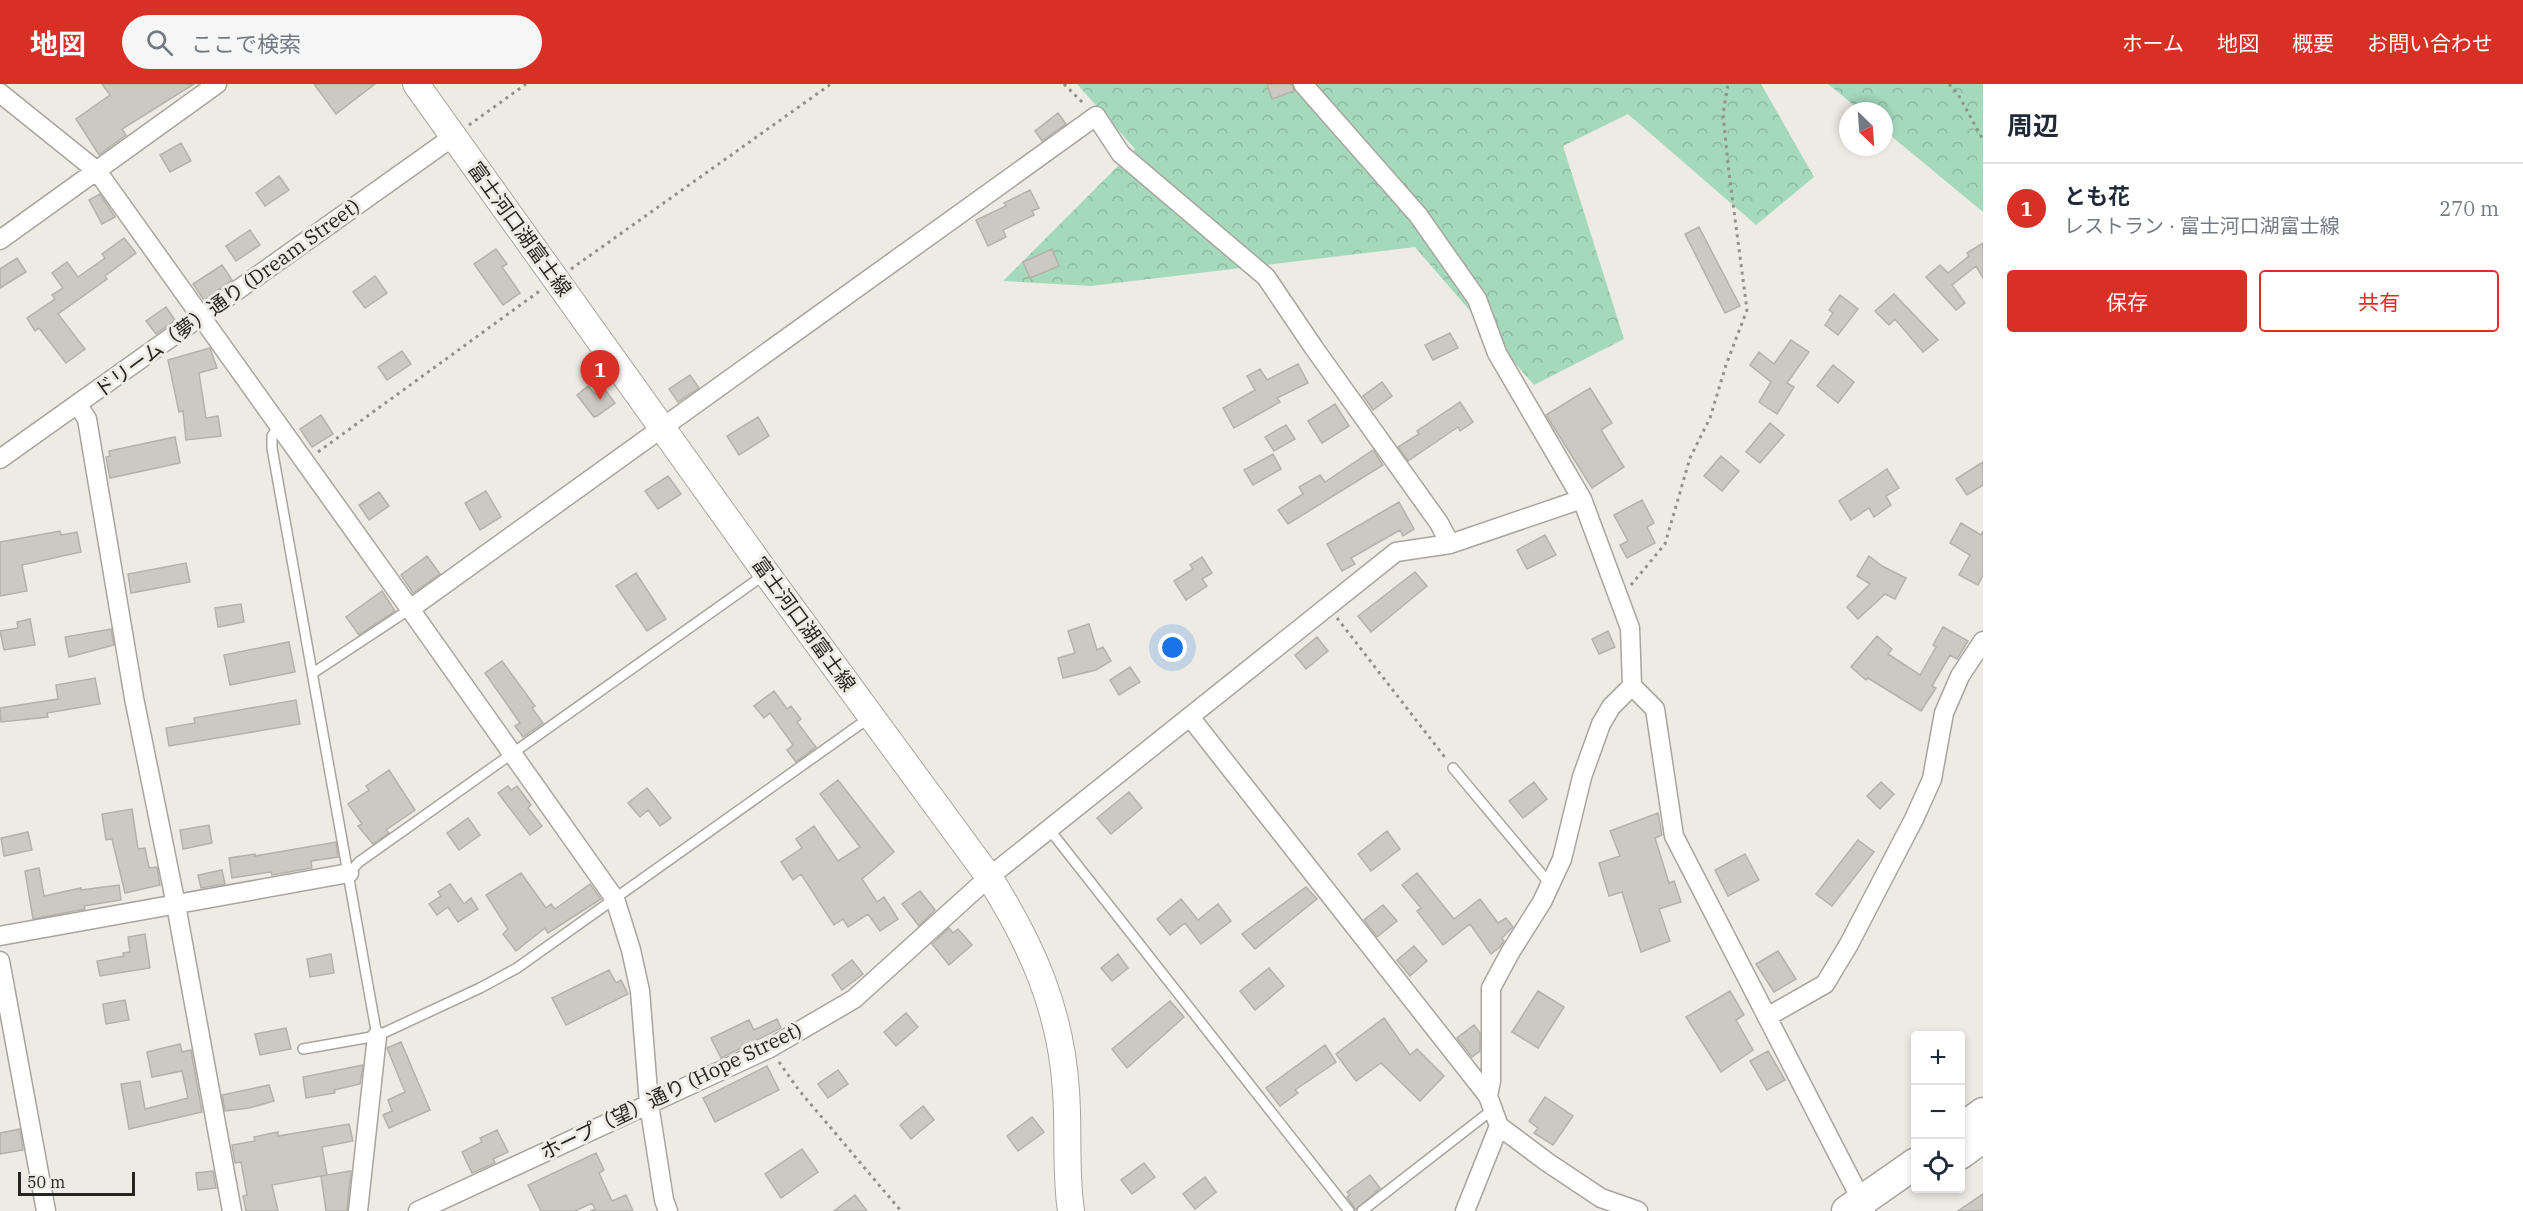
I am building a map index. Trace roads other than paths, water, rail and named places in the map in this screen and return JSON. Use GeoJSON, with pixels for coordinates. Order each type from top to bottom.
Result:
{"type":"FeatureCollection","features":[{"type":"Feature","properties":{"kind":"highway"},"geometry":{"type":"LineString","coordinates":[[1965,1126],[1983,1113]]}},
{"type":"Feature","properties":{"kind":"highway"},"geometry":{"type":"LineString","coordinates":[[1965,1150],[1983,1137]]}},
{"type":"Feature","properties":{"kind":"highway"},"geometry":{"type":"LineString","coordinates":[[1864,1208],[1911,1167]]}},
{"type":"Feature","properties":{"kind":"highway"},"geometry":{"type":"LineString","coordinates":[[1864,1208],[1911,1188]]}},
{"type":"Feature","properties":{"kind":"main road","name":"富士河口湖富士線"},"geometry":{"type":"LineString","coordinates":[[416,84],[766,573],[990,877],[1015,918],[1032,953],[1052,1005],[1061,1048],[1066,1091],[1068,1190],[1071,1211]]}},
{"type":"Feature","properties":{"kind":"street"},"geometry":{"type":"LineString","coordinates":[[0,240],[217,84]]}},
{"type":"Feature","properties":{"kind":"street"},"geometry":{"type":"LineString","coordinates":[[1303,84],[1418,215],[1477,299],[1497,353],[1582,499],[1630,628],[1632,687],[1655,709],[1674,836],[1864,1208]]}},
{"type":"Feature","properties":{"kind":"street"},"geometry":{"type":"LineString","coordinates":[[0,93],[97,171],[615,899],[631,950],[640,991],[649,1104],[664,1200],[668,1211]]}},
{"type":"Feature","properties":{"kind":"street"},"geometry":{"type":"LineString","coordinates":[[410,609],[1096,117],[1122,154],[1266,277],[1439,523],[1450,544]]}},
{"type":"Feature","properties":{"kind":"street","name":"ドリーム（夢）通り (Dream Street)"},"geometry":{"type":"LineString","coordinates":[[0,459],[454,136]]}},
{"type":"Feature","properties":{"kind":"street"},"geometry":{"type":"LineString","coordinates":[[77,405],[87,419],[134,698],[176,905],[232,1211]]}},
{"type":"Feature","properties":{"kind":"street","name":"ホープ（望）通り (Hope Street)"},"geometry":{"type":"LineString","coordinates":[[418,1211],[770,1048],[854,999],[990,877],[1396,552],[1450,544],[1582,499]]}},
{"type":"Feature","properties":{"kind":"street"},"geometry":{"type":"LineString","coordinates":[[1767,1017],[1825,984],[1849,944],[1928,789],[1944,713],[1960,676],[1983,641]]}},
{"type":"Feature","properties":{"kind":"street"},"geometry":{"type":"LineString","coordinates":[[1465,1211],[1493,1111],[1491,988],[1542,902],[1562,859],[1582,777],[1601,724],[1611,707],[1632,687]]}},
{"type":"Feature","properties":{"kind":"street"},"geometry":{"type":"LineString","coordinates":[[1190,717],[1493,1111],[1547,1162],[1601,1198],[1638,1211]]}},
{"type":"Feature","properties":{"kind":"street"},"geometry":{"type":"LineString","coordinates":[[0,936],[349,873]]}},
{"type":"Feature","properties":{"kind":"street"},"geometry":{"type":"LineString","coordinates":[[0,961],[46,1211]]}},
{"type":"Feature","properties":{"kind":"street"},"geometry":{"type":"LineString","coordinates":[[358,1211],[377,1036]]}},
{"type":"Feature","properties":{"kind":"lane"},"geometry":{"type":"LineString","coordinates":[[278,427],[272,436],[272,448],[377,1036]]}},
{"type":"Feature","properties":{"kind":"lane"},"geometry":{"type":"LineString","coordinates":[[349,873],[359,862],[766,573]]}},
{"type":"Feature","properties":{"kind":"lane"},"geometry":{"type":"LineString","coordinates":[[313,673],[410,609]]}},
{"type":"Feature","properties":{"kind":"lane"},"geometry":{"type":"LineString","coordinates":[[303,1049],[377,1036],[480,988],[517,968],[871,716]]}},
{"type":"Feature","properties":{"kind":"lane"},"geometry":{"type":"LineString","coordinates":[[1453,768],[1550,884]]}},
{"type":"Feature","properties":{"kind":"lane"},"geometry":{"type":"LineString","coordinates":[[1049,829],[1349,1211]]}},
{"type":"Feature","properties":{"kind":"lane"},"geometry":{"type":"LineString","coordinates":[[1362,1211],[1493,1111]]}},
{"type":"Feature","properties":{"kind":"place","name":"とも花"},"geometry":{"type":"Point","coordinates":[600,400]}}]}
